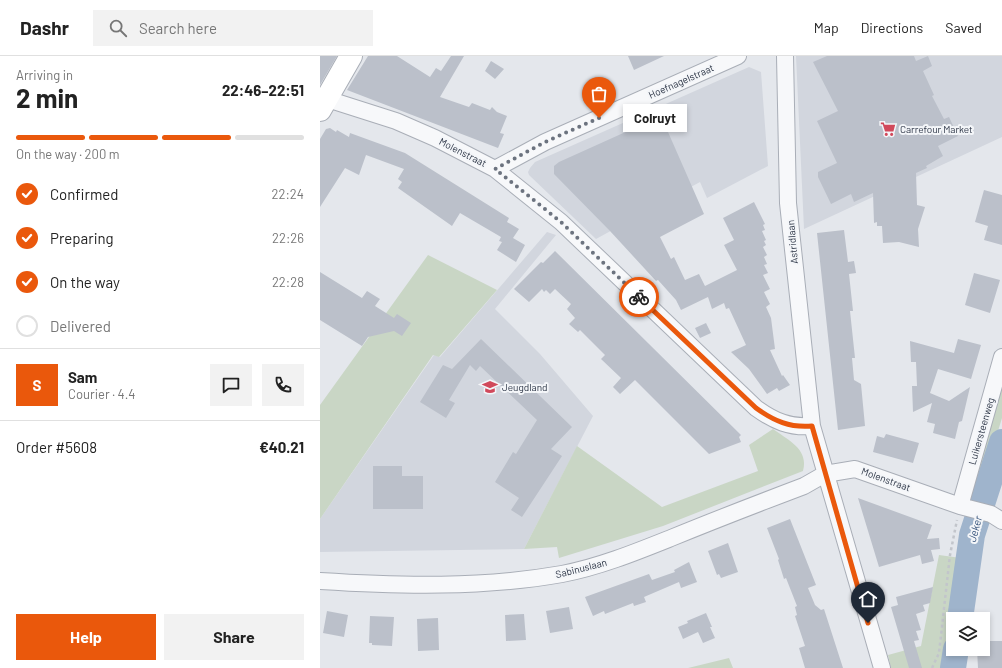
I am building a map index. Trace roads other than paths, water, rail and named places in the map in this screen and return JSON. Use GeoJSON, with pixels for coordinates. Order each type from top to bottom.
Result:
{"type":"FeatureCollection","features":[{"type":"Feature","properties":{"kind":"street"},"geometry":{"type":"LineString","coordinates":[[324,104],[351,56]]}},
{"type":"Feature","properties":{"kind":"street","name":"Hoefnagelstraat"},"geometry":{"type":"LineString","coordinates":[[495,169],[545,142],[738,56]]}},
{"type":"Feature","properties":{"kind":"street","name":"Astridlaan"},"geometry":{"type":"LineString","coordinates":[[785,56],[788,203],[812,426]]}},
{"type":"Feature","properties":{"kind":"street","name":"Molenstraat"},"geometry":{"type":"LineString","coordinates":[[324,104],[396,121],[435,138],[495,169],[561,222],[756,408],[770,418],[791,426],[812,426]]}},
{"type":"Feature","properties":{"kind":"street","name":"Luikersteenweg"},"geometry":{"type":"LineString","coordinates":[[965,507],[1002,356]]}},
{"type":"Feature","properties":{"kind":"street"},"geometry":{"type":"LineString","coordinates":[[812,426],[882,668]]}},
{"type":"Feature","properties":{"kind":"street","name":"Molenstraat"},"geometry":{"type":"LineString","coordinates":[[825,474],[855,469],[965,507],[998,515]]}},
{"type":"Feature","properties":{"kind":"street","name":"Sabinuslaan"},"geometry":{"type":"LineString","coordinates":[[320,581],[376,585],[426,584],[499,581],[562,574],[598,565],[654,544],[804,486],[825,474]]}},
{"type":"Feature","properties":{"kind":"waterway","name":"Jeker"},"geometry":{"type":"LineString","coordinates":[[961,612],[972,535],[1002,442]]}},
{"type":"Feature","properties":{"kind":"waterway","name":"Jeker"},"geometry":{"type":"LineString","coordinates":[[953,668],[955,656]]}},
{"type":"Feature","properties":{"kind":"place","name":"Colruyt"},"geometry":{"type":"Point","coordinates":[599,118]}},
{"type":"Feature","properties":{"kind":"place","name":"Carrefour Market"},"geometry":{"type":"Point","coordinates":[888,129]}},
{"type":"Feature","properties":{"kind":"place","name":"Jeugdland"},"geometry":{"type":"Point","coordinates":[490,387]}}]}
